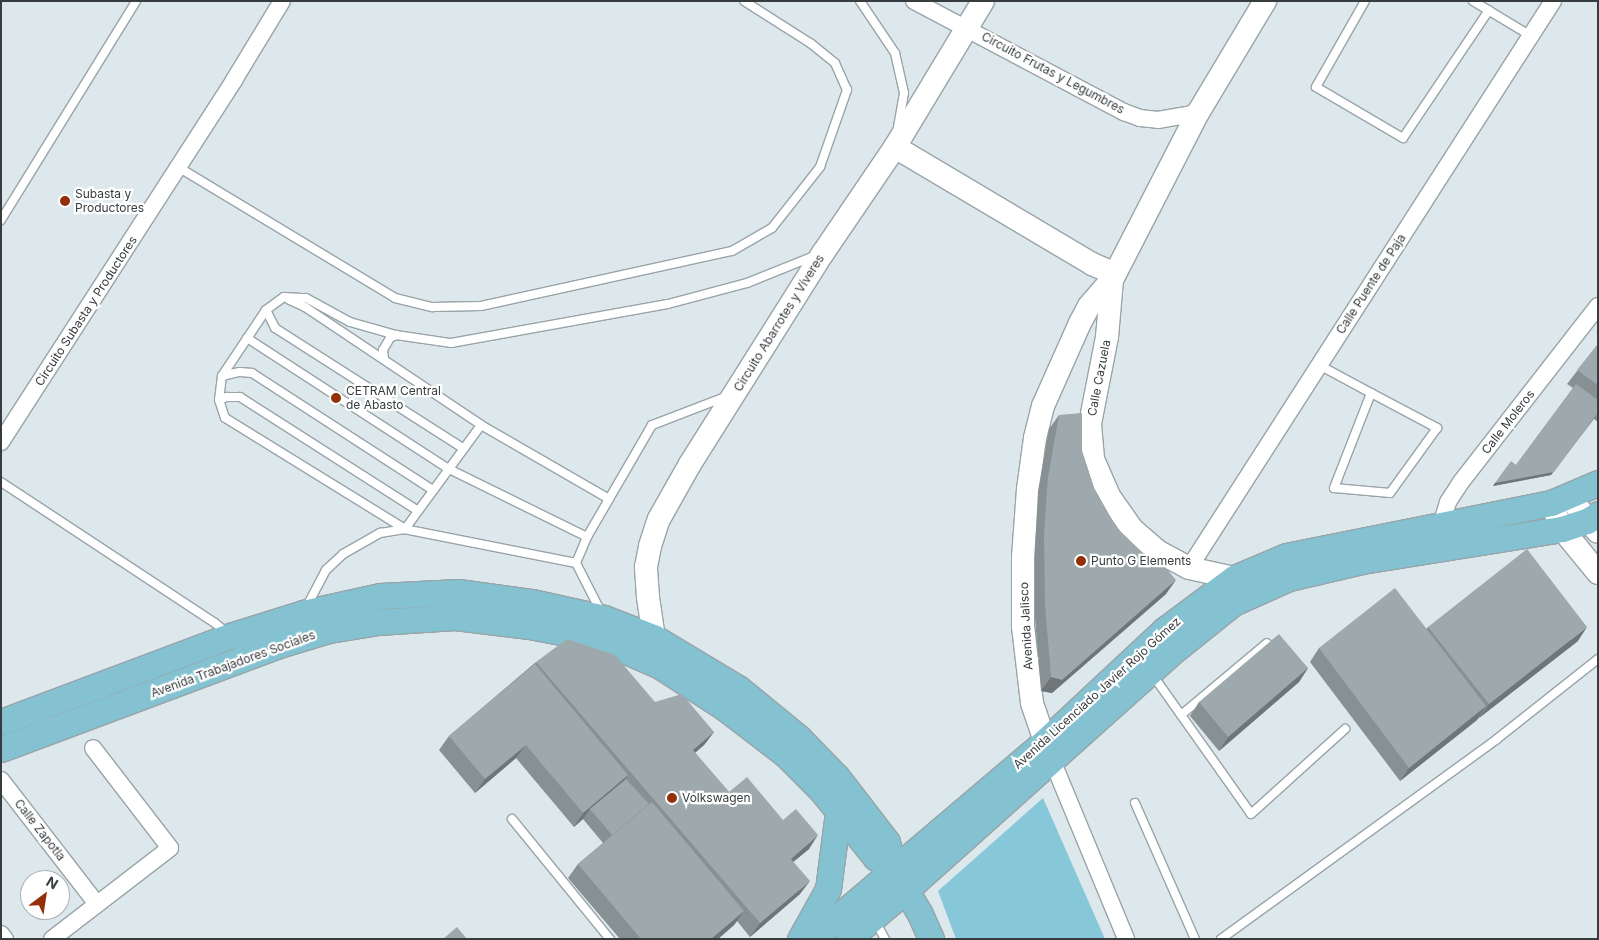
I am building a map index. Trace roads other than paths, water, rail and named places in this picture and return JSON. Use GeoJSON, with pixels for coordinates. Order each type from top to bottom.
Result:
{"type":"FeatureCollection","features":[{"type":"Feature","properties":{"kind":"main road","name":"Circuito Abarrotes y Víveres"},"geometry":{"type":"LineString","coordinates":[[660,666],[653,637],[646,567],[650,546],[659,519],[690,464],[823,253],[895,147],[983,1]]}},
{"type":"Feature","properties":{"kind":"main road","name":"Calle Cazuela"},"geometry":{"type":"LineString","coordinates":[[1089,306],[1114,277],[1198,113],[1265,1]]}},
{"type":"Feature","properties":{"kind":"main road"},"geometry":{"type":"LineString","coordinates":[[895,147],[1114,277]]}},
{"type":"Feature","properties":{"kind":"main road","name":"Calle Cazuela"},"geometry":{"type":"LineString","coordinates":[[1114,277],[1107,337],[1090,424],[1093,459],[1109,496],[1131,528],[1157,551],[1189,568],[1234,578]]}},
{"type":"Feature","properties":{"kind":"main road","name":"Avenida Jalisco"},"geometry":{"type":"LineString","coordinates":[[1048,751],[1032,704],[1023,626],[1023,557],[1028,489],[1035,438],[1043,406],[1089,306]]}},
{"type":"Feature","properties":{"kind":"main road","name":"Avenida Licenciado Javier Rojo Gómez"},"geometry":{"type":"LineString","coordinates":[[1442,537],[1560,500],[1598,483]]}},
{"type":"Feature","properties":{"kind":"main road"},"geometry":{"type":"LineString","coordinates":[[1560,500],[1594,522]]}},
{"type":"Feature","properties":{"kind":"main road"},"geometry":{"type":"LineString","coordinates":[[1560,500],[1562,529],[1598,573]]}},
{"type":"Feature","properties":{"kind":"main road","name":"Avenida Licenciado Javier Rojo Gómez"},"geometry":{"type":"LineString","coordinates":[[1144,663],[1164,630],[1234,578],[1286,556],[1400,544],[1442,537],[1562,529],[1594,522]]}},
{"type":"Feature","properties":{"kind":"main road","name":"Avenida Licenciado Javier Rojo Gómez"},"geometry":{"type":"LineString","coordinates":[[812,939],[900,880],[1048,751],[1144,663],[1233,603],[1289,578],[1362,561],[1400,544]]}},
{"type":"Feature","properties":{"kind":"main road","name":"Avenida Trabajadores Sociales"},"geometry":{"type":"LineString","coordinates":[[1,749],[302,625],[380,596],[458,592],[532,602],[604,618],[653,637],[738,688],[800,738],[837,777],[887,842],[900,880]]}},
{"type":"Feature","properties":{"kind":"main road","name":"Avenida Trabajadores Sociales"},"geometry":{"type":"LineString","coordinates":[[1,722],[230,636],[302,625],[455,617],[529,626],[598,639],[660,666],[725,708],[785,754],[821,790],[876,858],[900,880]]}},
{"type":"Feature","properties":{"kind":"main road"},"geometry":{"type":"LineString","coordinates":[[800,939],[828,889],[838,812]]}},
{"type":"Feature","properties":{"kind":"main road"},"geometry":{"type":"LineString","coordinates":[[900,880],[931,939]]}},
{"type":"Feature","properties":{"kind":"main road","name":"Avenida Licenciado Javier Rojo Gómez"},"geometry":{"type":"LineString","coordinates":[[848,939],[879,928],[900,880]]}},
{"type":"Feature","properties":{"kind":"street","name":"Circuito Subasta y Productores"},"geometry":{"type":"LineString","coordinates":[[1,442],[282,1]]}},
{"type":"Feature","properties":{"kind":"street","name":"Circuito Frutas y Legumbres"},"geometry":{"type":"LineString","coordinates":[[914,1],[967,27],[1124,112],[1140,118],[1158,120],[1198,113]]}},
{"type":"Feature","properties":{"kind":"street","name":"Calle Puente de Paja"},"geometry":{"type":"LineString","coordinates":[[1189,568],[1553,1]]}},
{"type":"Feature","properties":{"kind":"street","name":"Calle Moleros"},"geometry":{"type":"LineString","coordinates":[[1442,537],[1448,502],[1461,482],[1598,306]]}},
{"type":"Feature","properties":{"kind":"street"},"geometry":{"type":"LineString","coordinates":[[52,939],[170,848],[93,748]]}},
{"type":"Feature","properties":{"kind":"street","name":"Avenida Jalisco"},"geometry":{"type":"LineString","coordinates":[[1048,751],[1126,939]]}},
{"type":"Feature","properties":{"kind":"street","name":"Calle Zapotla"},"geometry":{"type":"LineString","coordinates":[[1,780],[97,904]]}},
{"type":"Feature","properties":{"kind":"street"},"geometry":{"type":"LineString","coordinates":[[1,934],[5,939]]}},
{"type":"Feature","properties":{"kind":"lane"},"geometry":{"type":"LineString","coordinates":[[1,220],[136,1]]}},
{"type":"Feature","properties":{"kind":"lane"},"geometry":{"type":"LineString","coordinates":[[178,166],[395,298],[432,307],[481,306],[732,251],[772,228],[820,167],[847,90],[835,63],[810,44],[744,1]]}},
{"type":"Feature","properties":{"kind":"lane"},"geometry":{"type":"LineString","coordinates":[[860,1],[895,53],[904,93],[895,147]]}},
{"type":"Feature","properties":{"kind":"lane"},"geometry":{"type":"LineString","coordinates":[[1365,1],[1316,87],[1403,138],[1489,10]]}},
{"type":"Feature","properties":{"kind":"lane"},"geometry":{"type":"LineString","coordinates":[[1473,1],[1531,36]]}},
{"type":"Feature","properties":{"kind":"lane"},"geometry":{"type":"LineString","coordinates":[[405,529],[225,418],[219,400],[222,376],[266,310],[284,297],[306,298],[350,322],[396,335],[452,343],[668,304],[747,283],[823,253]]}},
{"type":"Feature","properties":{"kind":"lane"},"geometry":{"type":"LineString","coordinates":[[284,297],[305,307],[481,425],[609,499]]}},
{"type":"Feature","properties":{"kind":"lane"},"geometry":{"type":"LineString","coordinates":[[266,310],[275,328],[464,449]]}},
{"type":"Feature","properties":{"kind":"lane"},"geometry":{"type":"LineString","coordinates":[[384,359],[383,350],[390,338],[396,335]]}},
{"type":"Feature","properties":{"kind":"lane"},"geometry":{"type":"LineString","coordinates":[[247,338],[449,469],[588,537]]}},
{"type":"Feature","properties":{"kind":"lane"},"geometry":{"type":"LineString","coordinates":[[1319,366],[1371,393],[1437,428],[1390,493],[1334,488],[1371,393]]}},
{"type":"Feature","properties":{"kind":"lane"},"geometry":{"type":"LineString","coordinates":[[222,376],[240,372],[252,373],[433,490]]}},
{"type":"Feature","properties":{"kind":"lane"},"geometry":{"type":"LineString","coordinates":[[576,563],[588,537],[652,425],[694,407],[734,394]]}},
{"type":"Feature","properties":{"kind":"lane"},"geometry":{"type":"LineString","coordinates":[[219,400],[227,396],[240,397],[418,511]]}},
{"type":"Feature","properties":{"kind":"lane"},"geometry":{"type":"LineString","coordinates":[[405,529],[481,425]]}},
{"type":"Feature","properties":{"kind":"lane"},"geometry":{"type":"LineString","coordinates":[[1,482],[216,623],[230,636]]}},
{"type":"Feature","properties":{"kind":"lane"},"geometry":{"type":"LineString","coordinates":[[302,625],[333,562],[380,533],[405,529],[576,563]]}},
{"type":"Feature","properties":{"kind":"lane"},"geometry":{"type":"LineString","coordinates":[[576,563],[604,618]]}},
{"type":"Feature","properties":{"kind":"lane"},"geometry":{"type":"LineString","coordinates":[[1181,715],[1267,643]]}},
{"type":"Feature","properties":{"kind":"lane"},"geometry":{"type":"LineString","coordinates":[[1221,939],[1497,739],[1598,659]]}},
{"type":"Feature","properties":{"kind":"lane"},"geometry":{"type":"LineString","coordinates":[[1144,663],[1252,814],[1345,729]]}},
{"type":"Feature","properties":{"kind":"lane"},"geometry":{"type":"LineString","coordinates":[[1135,803],[1195,939]]}},
{"type":"Feature","properties":{"kind":"lane"},"geometry":{"type":"LineString","coordinates":[[512,820],[610,939]]}},
{"type":"Feature","properties":{"kind":"place","name":"Subasta y Productores"},"geometry":{"type":"Point","coordinates":[65,201]}},
{"type":"Feature","properties":{"kind":"place","name":"CETRAM Central de Abasto"},"geometry":{"type":"Point","coordinates":[336,398]}},
{"type":"Feature","properties":{"kind":"place","name":"Punto G Elements"},"geometry":{"type":"Point","coordinates":[1081,561]}},
{"type":"Feature","properties":{"kind":"place","name":"Volkswagen"},"geometry":{"type":"Point","coordinates":[672,798]}}]}
